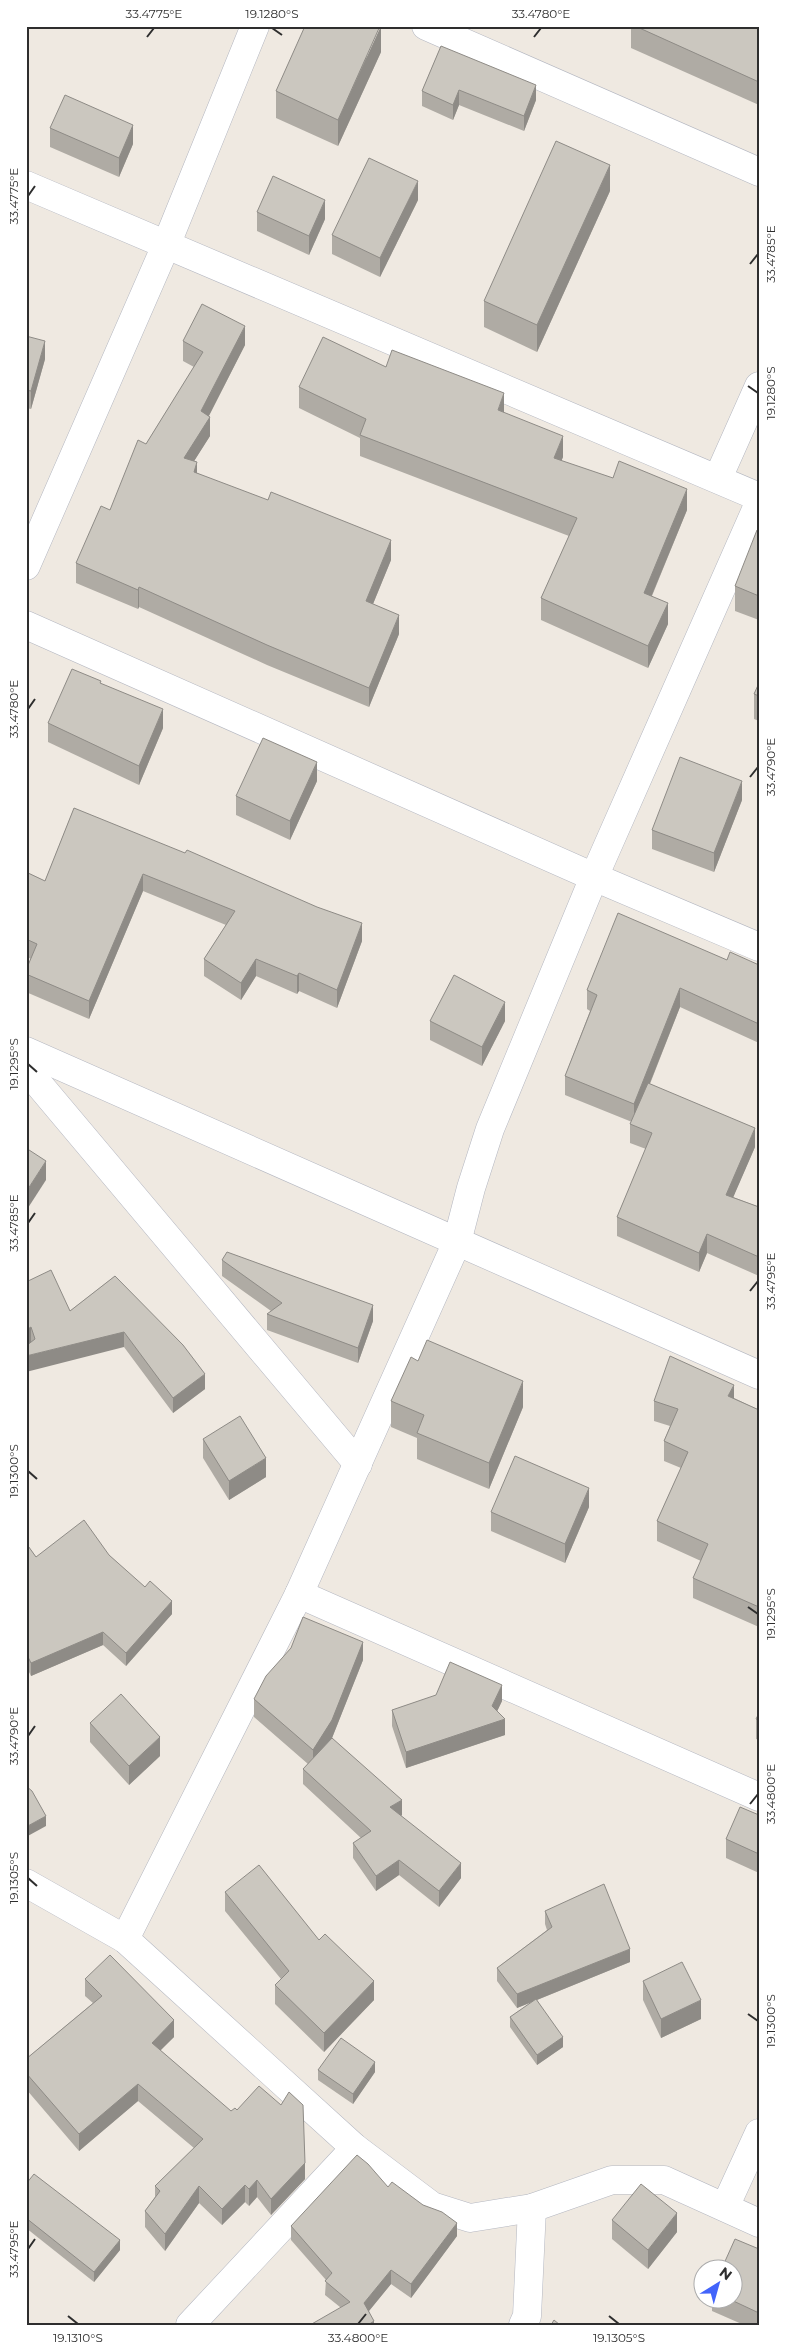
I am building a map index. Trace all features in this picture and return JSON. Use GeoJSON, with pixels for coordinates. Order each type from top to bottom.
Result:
{"type":"FeatureCollection","features":[{"type":"Feature","properties":{"kind":"street"},"geometry":{"type":"LineString","coordinates":[[26,566],[167,243],[255,26]]}},
{"type":"Feature","properties":{"kind":"street"},"geometry":{"type":"LineString","coordinates":[[426,26],[759,172]]}},
{"type":"Feature","properties":{"kind":"street"},"geometry":{"type":"LineString","coordinates":[[26,185],[167,243],[759,497]]}},
{"type":"Feature","properties":{"kind":"street"},"geometry":{"type":"LineString","coordinates":[[718,478],[759,386]]}},
{"type":"Feature","properties":{"kind":"street"},"geometry":{"type":"LineString","coordinates":[[125,1939],[300,1594],[458,1242],[471,1188],[490,1129],[594,877],[759,502]]}},
{"type":"Feature","properties":{"kind":"street"},"geometry":{"type":"LineString","coordinates":[[26,625],[594,877],[759,947]]}},
{"type":"Feature","properties":{"kind":"street"},"geometry":{"type":"LineString","coordinates":[[26,1051],[759,1375]]}},
{"type":"Feature","properties":{"kind":"street"},"geometry":{"type":"LineString","coordinates":[[26,1069],[358,1464]]}},
{"type":"Feature","properties":{"kind":"street"},"geometry":{"type":"LineString","coordinates":[[300,1594],[595,1723],[759,1798]]}},
{"type":"Feature","properties":{"kind":"street"},"geometry":{"type":"LineString","coordinates":[[26,1883],[125,1939],[355,2148],[432,2206],[470,2218],[532,2208],[612,2180],[664,2180],[759,2222]]}},
{"type":"Feature","properties":{"kind":"street"},"geometry":{"type":"LineString","coordinates":[[725,2207],[759,2133]]}},
{"type":"Feature","properties":{"kind":"street"},"geometry":{"type":"LineString","coordinates":[[190,2325],[355,2148]]}},
{"type":"Feature","properties":{"kind":"street"},"geometry":{"type":"LineString","coordinates":[[523,2325],[526,2316],[532,2208]]}},
{"type":"Feature","properties":{"kind":"building"},"geometry":{"type":"Polygon","coordinates":[[[305,26],[380,26],[338,120],[276,91],[305,26]]]}},
{"type":"Feature","properties":{"kind":"building"},"geometry":{"type":"Polygon","coordinates":[[[635,26],[759,26],[759,82],[635,26]]]}},
{"type":"Feature","properties":{"kind":"building"},"geometry":{"type":"Polygon","coordinates":[[[441,46],[536,85],[524,116],[459,90],[453,105],[422,91],[441,46]]]}},
{"type":"Feature","properties":{"kind":"building"},"geometry":{"type":"Polygon","coordinates":[[[65,95],[133,125],[119,158],[50,128],[65,95]]]}},
{"type":"Feature","properties":{"kind":"building"},"geometry":{"type":"Polygon","coordinates":[[[556,141],[610,165],[537,325],[484,301],[556,141]]]}},
{"type":"Feature","properties":{"kind":"building"},"geometry":{"type":"Polygon","coordinates":[[[369,158],[418,181],[380,258],[332,235],[369,158]]]}},
{"type":"Feature","properties":{"kind":"building"},"geometry":{"type":"Polygon","coordinates":[[[273,176],[325,200],[309,236],[257,212],[273,176]]]}},
{"type":"Feature","properties":{"kind":"building"},"geometry":{"type":"Polygon","coordinates":[[[202,304],[245,326],[201,411],[210,417],[184,458],[197,462],[194,472],[268,500],[271,492],[391,540],[366,601],[399,615],[369,688],[267,645],[139,587],[138,590],[76,563],[101,506],[110,510],[138,440],[146,444],[203,352],[183,341],[202,304]]]}},
{"type":"Feature","properties":{"kind":"building"},"geometry":{"type":"Polygon","coordinates":[[[26,336],[45,341],[31,391],[26,390],[26,336]]]}},
{"type":"Feature","properties":{"kind":"building"},"geometry":{"type":"Polygon","coordinates":[[[323,337],[386,367],[392,350],[504,393],[498,410],[563,436],[554,458],[613,478],[619,461],[687,489],[644,593],[668,603],[648,646],[541,598],[577,518],[360,435],[366,419],[299,387],[323,337]]]}},
{"type":"Feature","properties":{"kind":"building"},"geometry":{"type":"Polygon","coordinates":[[[757,530],[759,531],[759,596],[735,586],[757,530]]]}},
{"type":"Feature","properties":{"kind":"building"},"geometry":{"type":"Polygon","coordinates":[[[72,669],[101,681],[100,683],[163,709],[139,766],[48,723],[72,669]]]}},
{"type":"Feature","properties":{"kind":"building"},"geometry":{"type":"Polygon","coordinates":[[[759,683],[759,696],[754,694],[759,683]]]}},
{"type":"Feature","properties":{"kind":"building"},"geometry":{"type":"Polygon","coordinates":[[[263,738],[317,762],[290,821],[236,796],[263,738]]]}},
{"type":"Feature","properties":{"kind":"building"},"geometry":{"type":"Polygon","coordinates":[[[680,757],[742,781],[714,853],[652,830],[680,757]]]}},
{"type":"Feature","properties":{"kind":"building"},"geometry":{"type":"Polygon","coordinates":[[[74,808],[185,853],[187,850],[317,907],[362,923],[337,990],[299,973],[297,976],[256,959],[241,983],[204,959],[235,911],[143,874],[89,1001],[26,974],[37,944],[26,939],[26,872],[45,881],[74,808]]]}},
{"type":"Feature","properties":{"kind":"building"},"geometry":{"type":"Polygon","coordinates":[[[618,913],[727,960],[730,952],[759,965],[759,1024],[680,988],[634,1104],[565,1076],[597,995],[587,990],[618,913]]]}},
{"type":"Feature","properties":{"kind":"building"},"geometry":{"type":"Polygon","coordinates":[[[454,975],[505,1002],[482,1047],[430,1021],[454,975]]]}},
{"type":"Feature","properties":{"kind":"building"},"geometry":{"type":"Polygon","coordinates":[[[648,1083],[755,1128],[726,1195],[759,1207],[759,1257],[707,1234],[699,1253],[617,1217],[652,1133],[630,1124],[648,1083]]]}},
{"type":"Feature","properties":{"kind":"building"},"geometry":{"type":"Polygon","coordinates":[[[26,1148],[46,1161],[26,1192],[26,1148]]]}},
{"type":"Feature","properties":{"kind":"building"},"geometry":{"type":"Polygon","coordinates":[[[227,1252],[373,1305],[358,1348],[267,1314],[282,1303],[222,1260],[227,1252]]]}},
{"type":"Feature","properties":{"kind":"building"},"geometry":{"type":"Polygon","coordinates":[[[51,1270],[70,1311],[115,1276],[183,1345],[205,1374],[173,1398],[124,1332],[26,1356],[26,1346],[35,1339],[31,1327],[26,1330],[26,1282],[51,1270]]]}},
{"type":"Feature","properties":{"kind":"building"},"geometry":{"type":"Polygon","coordinates":[[[427,1340],[523,1381],[489,1463],[417,1433],[424,1415],[391,1401],[411,1357],[418,1361],[427,1340]]]}},
{"type":"Feature","properties":{"kind":"building"},"geometry":{"type":"Polygon","coordinates":[[[670,1356],[734,1385],[728,1396],[759,1410],[759,1607],[693,1578],[708,1544],[657,1521],[688,1452],[664,1441],[678,1409],[654,1401],[670,1356]]]}},
{"type":"Feature","properties":{"kind":"building"},"geometry":{"type":"Polygon","coordinates":[[[240,1416],[266,1458],[229,1481],[203,1439],[240,1416]]]}},
{"type":"Feature","properties":{"kind":"building"},"geometry":{"type":"Polygon","coordinates":[[[515,1456],[589,1488],[565,1544],[491,1512],[515,1456]]]}},
{"type":"Feature","properties":{"kind":"building"},"geometry":{"type":"Polygon","coordinates":[[[84,1520],[109,1555],[145,1587],[150,1581],[172,1601],[126,1653],[103,1632],[31,1663],[26,1653],[26,1543],[36,1557],[84,1520]]]}},
{"type":"Feature","properties":{"kind":"building"},"geometry":{"type":"Polygon","coordinates":[[[303,1617],[363,1642],[332,1720],[313,1750],[254,1699],[266,1676],[291,1648],[303,1617]]]}},
{"type":"Feature","properties":{"kind":"building"},"geometry":{"type":"Polygon","coordinates":[[[450,1662],[502,1685],[492,1706],[505,1719],[406,1752],[392,1710],[436,1695],[450,1662]]]}},
{"type":"Feature","properties":{"kind":"building"},"geometry":{"type":"Polygon","coordinates":[[[121,1694],[160,1737],[129,1766],[90,1723],[121,1694]]]}},
{"type":"Feature","properties":{"kind":"building"},"geometry":{"type":"Polygon","coordinates":[[[332,1738],[402,1800],[390,1807],[461,1863],[439,1891],[399,1860],[376,1876],[353,1843],[371,1831],[303,1769],[332,1738]]]}},
{"type":"Feature","properties":{"kind":"building"},"geometry":{"type":"Polygon","coordinates":[[[26,1786],[32,1791],[46,1816],[26,1827],[26,1786]]]}},
{"type":"Feature","properties":{"kind":"building"},"geometry":{"type":"Polygon","coordinates":[[[740,1807],[759,1815],[759,1854],[726,1839],[740,1807]]]}},
{"type":"Feature","properties":{"kind":"building"},"geometry":{"type":"Polygon","coordinates":[[[259,1865],[319,1940],[325,1934],[374,1981],[324,2033],[275,1985],[289,1971],[225,1892],[259,1865]]]}},
{"type":"Feature","properties":{"kind":"building"},"geometry":{"type":"Polygon","coordinates":[[[604,1884],[630,1949],[517,1994],[497,1968],[552,1927],[545,1911],[604,1884]]]}},
{"type":"Feature","properties":{"kind":"building"},"geometry":{"type":"Polygon","coordinates":[[[110,1955],[174,2020],[152,2043],[231,2111],[235,2108],[237,2110],[259,2086],[281,2105],[289,2092],[303,2105],[305,2163],[271,2199],[257,2180],[249,2189],[245,2185],[222,2209],[199,2186],[165,2234],[145,2211],[160,2191],[155,2186],[203,2139],[138,2084],[79,2134],[26,2073],[26,2059],[102,1996],[85,1979],[110,1955]]]}},
{"type":"Feature","properties":{"kind":"building"},"geometry":{"type":"Polygon","coordinates":[[[682,1962],[701,2000],[661,2019],[643,1981],[682,1962]]]}},
{"type":"Feature","properties":{"kind":"building"},"geometry":{"type":"Polygon","coordinates":[[[536,1999],[563,2037],[537,2055],[510,2017],[536,1999]]]}},
{"type":"Feature","properties":{"kind":"building"},"geometry":{"type":"Polygon","coordinates":[[[341,2038],[375,2062],[353,2094],[318,2070],[341,2038]]]}},
{"type":"Feature","properties":{"kind":"building"},"geometry":{"type":"Polygon","coordinates":[[[357,2155],[368,2164],[388,2187],[392,2182],[423,2205],[442,2212],[457,2223],[411,2284],[391,2270],[364,2303],[374,2321],[368,2325],[310,2325],[350,2302],[325,2281],[332,2273],[291,2226],[357,2155]]]}},
{"type":"Feature","properties":{"kind":"building"},"geometry":{"type":"Polygon","coordinates":[[[34,2174],[120,2240],[94,2272],[26,2218],[26,2184],[34,2174]]]}},
{"type":"Feature","properties":{"kind":"building"},"geometry":{"type":"Polygon","coordinates":[[[641,2184],[677,2213],[648,2250],[612,2220],[641,2184]]]}},
{"type":"Feature","properties":{"kind":"building"},"geometry":{"type":"Polygon","coordinates":[[[735,2239],[759,2249],[759,2313],[742,2305],[742,2258],[726,2258],[735,2239]]]}},
{"type":"Feature","properties":{"kind":"building"},"geometry":{"type":"Polygon","coordinates":[[[554,2320],[560,2325],[551,2325],[554,2320]]]}}]}
